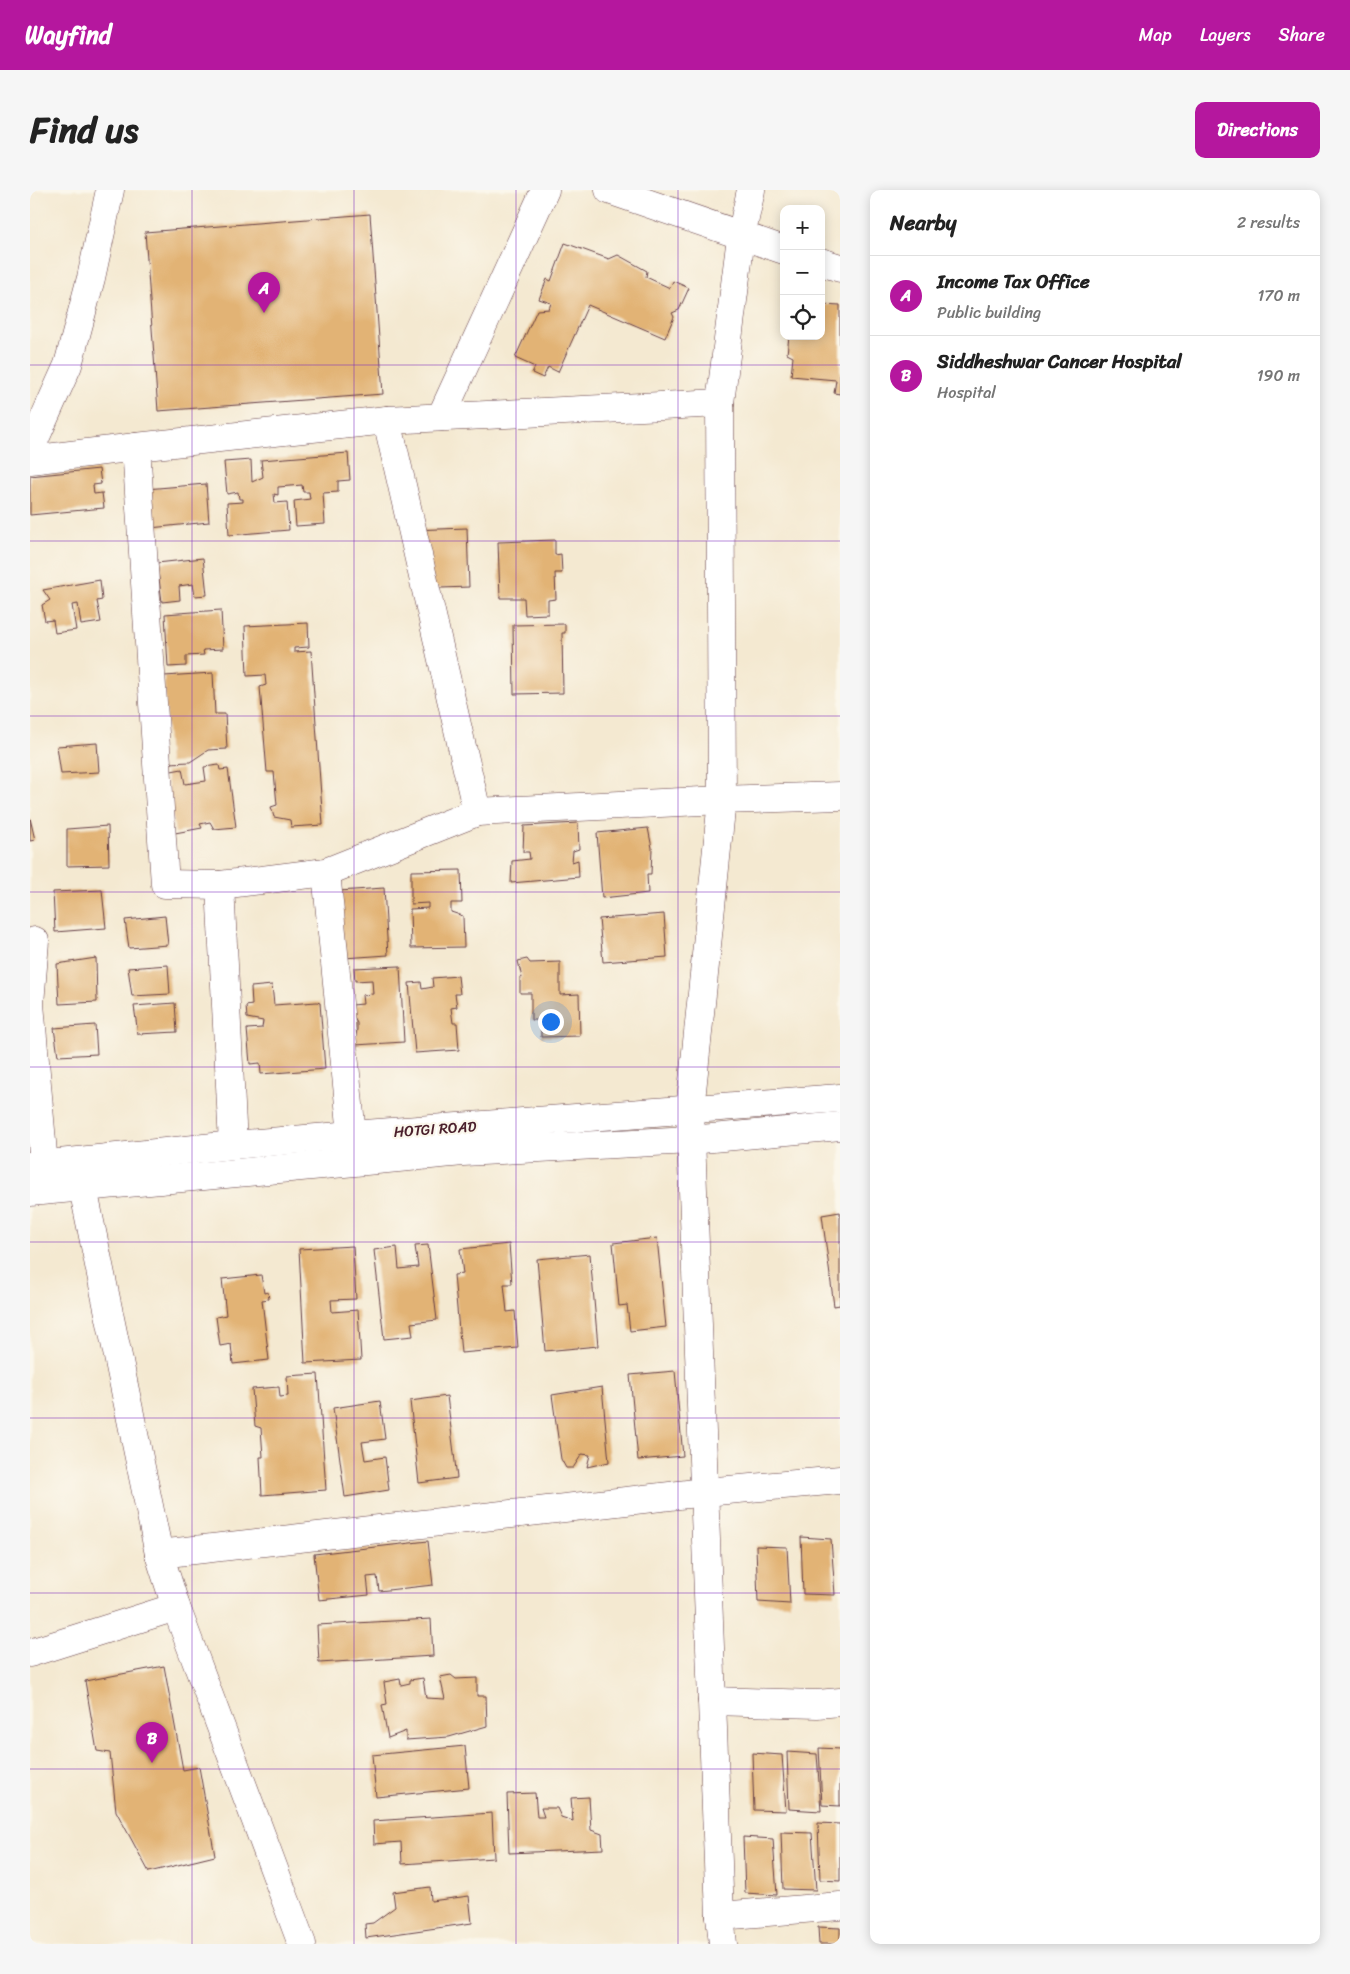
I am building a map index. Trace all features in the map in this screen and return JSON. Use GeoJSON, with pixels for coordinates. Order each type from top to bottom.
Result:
{"type":"FeatureCollection","features":[{"type":"Feature","properties":{"kind":"street"},"geometry":{"type":"LineString","coordinates":[[30,450],[68,365],[91,278],[110,190]]}},
{"type":"Feature","properties":{"kind":"street"},"geometry":{"type":"LineString","coordinates":[[441,417],[545,190]]}},
{"type":"Feature","properties":{"kind":"street"},"geometry":{"type":"LineString","coordinates":[[609,190],[741,237],[780,249]]}},
{"type":"Feature","properties":{"kind":"street"},"geometry":{"type":"LineString","coordinates":[[723,1944],[720,1916],[690,1110],[722,800],[720,403],[741,237],[751,190]]}},
{"type":"Feature","properties":{"kind":"street"},"geometry":{"type":"LineString","coordinates":[[825,263],[840,268]]}},
{"type":"Feature","properties":{"kind":"street"},"geometry":{"type":"LineString","coordinates":[[30,460],[387,420],[720,403]]}},
{"type":"Feature","properties":{"kind":"street"},"geometry":{"type":"LineString","coordinates":[[387,420],[477,812]]}},
{"type":"Feature","properties":{"kind":"street"},"geometry":{"type":"LineString","coordinates":[[136,447],[165,884],[220,884],[326,872],[477,812],[840,796]]}},
{"type":"Feature","properties":{"kind":"street"},"geometry":{"type":"LineString","coordinates":[[326,872],[352,1135]]}},
{"type":"Feature","properties":{"kind":"street"},"geometry":{"type":"LineString","coordinates":[[220,884],[233,1145]]}},
{"type":"Feature","properties":{"kind":"street"},"geometry":{"type":"LineString","coordinates":[[35,941],[30,1004],[37,1166]]}},
{"type":"Feature","properties":{"kind":"street","name":"HOTGI ROAD"},"geometry":{"type":"LineString","coordinates":[[30,1192],[80,1174],[233,1145],[840,1098]]}},
{"type":"Feature","properties":{"kind":"street","name":"HOTGI ROAD"},"geometry":{"type":"LineString","coordinates":[[37,1166],[80,1174],[691,1140],[840,1126]]}},
{"type":"Feature","properties":{"kind":"street"},"geometry":{"type":"LineString","coordinates":[[80,1174],[159,1554],[176,1607],[302,1944]]}},
{"type":"Feature","properties":{"kind":"street"},"geometry":{"type":"LineString","coordinates":[[159,1554],[705,1492],[840,1480]]}},
{"type":"Feature","properties":{"kind":"street"},"geometry":{"type":"LineString","coordinates":[[30,1653],[176,1607]]}},
{"type":"Feature","properties":{"kind":"street"},"geometry":{"type":"LineString","coordinates":[[712,1701],[817,1704],[840,1702]]}},
{"type":"Feature","properties":{"kind":"street"},"geometry":{"type":"LineString","coordinates":[[720,1916],[840,1906]]}},
{"type":"Feature","properties":{"kind":"building"},"geometry":{"type":"Polygon","coordinates":[[[370,214],[383,394],[158,411],[145,232],[370,214]]]}},
{"type":"Feature","properties":{"kind":"building"},"geometry":{"type":"Polygon","coordinates":[[[565,243],[609,259],[618,255],[647,271],[646,277],[670,288],[673,281],[689,288],[679,310],[672,313],[674,317],[665,338],[588,305],[558,372],[548,367],[543,378],[532,373],[535,367],[515,358],[537,310],[549,309],[551,303],[539,299],[547,279],[551,281],[565,243]]]}},
{"type":"Feature","properties":{"kind":"building"},"geometry":{"type":"Polygon","coordinates":[[[825,304],[840,305],[840,394],[834,393],[836,380],[791,376],[793,357],[787,354],[789,340],[825,340],[825,304]]]}},
{"type":"Feature","properties":{"kind":"building"},"geometry":{"type":"Polygon","coordinates":[[[348,453],[350,480],[338,481],[338,492],[323,493],[325,524],[296,526],[294,501],[310,499],[309,492],[303,492],[302,485],[278,487],[278,495],[274,494],[275,503],[287,502],[289,530],[229,535],[227,503],[243,502],[243,499],[239,499],[238,492],[227,494],[224,462],[251,460],[252,482],[263,477],[261,460],[348,453]]]}},
{"type":"Feature","properties":{"kind":"building"},"geometry":{"type":"Polygon","coordinates":[[[99,469],[101,484],[93,485],[94,494],[102,493],[104,508],[30,515],[30,476],[99,469]]]}},
{"type":"Feature","properties":{"kind":"building"},"geometry":{"type":"Polygon","coordinates":[[[206,484],[209,522],[150,528],[146,489],[206,484]]]}},
{"type":"Feature","properties":{"kind":"building"},"geometry":{"type":"Polygon","coordinates":[[[467,528],[469,587],[413,589],[411,530],[467,528]]]}},
{"type":"Feature","properties":{"kind":"building"},"geometry":{"type":"Polygon","coordinates":[[[555,540],[555,555],[561,554],[562,573],[555,573],[556,599],[548,600],[548,614],[525,615],[524,598],[500,598],[498,542],[555,540]]]}},
{"type":"Feature","properties":{"kind":"building"},"geometry":{"type":"Polygon","coordinates":[[[203,558],[207,595],[195,596],[193,584],[179,586],[180,600],[162,602],[157,563],[203,558]]]}},
{"type":"Feature","properties":{"kind":"building"},"geometry":{"type":"Polygon","coordinates":[[[100,580],[102,600],[97,601],[101,622],[81,625],[78,604],[72,605],[76,630],[55,633],[53,620],[45,621],[42,605],[50,600],[43,590],[100,580]]]}},
{"type":"Feature","properties":{"kind":"building"},"geometry":{"type":"Polygon","coordinates":[[[221,610],[223,649],[203,650],[204,655],[186,656],[186,666],[168,667],[165,614],[221,610]]]}},
{"type":"Feature","properties":{"kind":"building"},"geometry":{"type":"Polygon","coordinates":[[[308,623],[309,647],[294,648],[294,652],[311,651],[323,825],[291,827],[290,820],[274,817],[271,807],[277,805],[274,772],[267,772],[260,687],[266,685],[265,675],[247,676],[245,626],[308,623]]]}},
{"type":"Feature","properties":{"kind":"building"},"geometry":{"type":"Polygon","coordinates":[[[565,624],[565,633],[562,633],[563,693],[514,694],[513,625],[565,624]]]}},
{"type":"Feature","properties":{"kind":"building"},"geometry":{"type":"Polygon","coordinates":[[[213,673],[215,714],[225,714],[227,749],[208,750],[190,762],[169,763],[164,676],[213,673]]]}},
{"type":"Feature","properties":{"kind":"building"},"geometry":{"type":"Polygon","coordinates":[[[97,743],[99,772],[61,774],[57,746],[97,743]]]}},
{"type":"Feature","properties":{"kind":"building"},"geometry":{"type":"Polygon","coordinates":[[[219,765],[220,770],[228,769],[236,827],[214,829],[210,822],[200,824],[202,828],[175,833],[166,772],[182,769],[185,784],[206,781],[204,767],[219,765]]]}},
{"type":"Feature","properties":{"kind":"building"},"geometry":{"type":"Polygon","coordinates":[[[30,818],[35,840],[30,841],[30,818]]]}},
{"type":"Feature","properties":{"kind":"building"},"geometry":{"type":"Polygon","coordinates":[[[578,823],[579,849],[573,851],[572,862],[578,860],[579,877],[511,883],[512,861],[530,859],[529,852],[523,852],[524,826],[578,823]]]}},
{"type":"Feature","properties":{"kind":"building"},"geometry":{"type":"Polygon","coordinates":[[[108,826],[109,865],[67,866],[67,829],[108,826]]]}},
{"type":"Feature","properties":{"kind":"building"},"geometry":{"type":"Polygon","coordinates":[[[648,828],[652,848],[651,874],[647,874],[648,893],[602,898],[597,833],[648,828]]]}},
{"type":"Feature","properties":{"kind":"building"},"geometry":{"type":"Polygon","coordinates":[[[461,870],[462,903],[451,903],[451,912],[463,916],[464,947],[411,948],[410,909],[428,908],[428,903],[411,904],[411,871],[461,870]]]}},
{"type":"Feature","properties":{"kind":"building"},"geometry":{"type":"Polygon","coordinates":[[[384,888],[388,955],[344,958],[339,891],[384,888]]]}},
{"type":"Feature","properties":{"kind":"building"},"geometry":{"type":"Polygon","coordinates":[[[102,890],[106,928],[55,932],[53,892],[102,890]]]}},
{"type":"Feature","properties":{"kind":"building"},"geometry":{"type":"Polygon","coordinates":[[[664,914],[667,957],[603,962],[599,919],[664,914]]]}},
{"type":"Feature","properties":{"kind":"building"},"geometry":{"type":"Polygon","coordinates":[[[165,916],[168,945],[129,948],[125,920],[165,916]]]}},
{"type":"Feature","properties":{"kind":"building"},"geometry":{"type":"Polygon","coordinates":[[[96,958],[97,1002],[59,1004],[57,964],[96,958]]]}},
{"type":"Feature","properties":{"kind":"building"},"geometry":{"type":"Polygon","coordinates":[[[527,959],[530,963],[560,962],[560,995],[579,994],[580,1036],[541,1037],[541,1020],[531,1020],[531,993],[520,993],[520,977],[522,978],[518,961],[527,959]]]}},
{"type":"Feature","properties":{"kind":"building"},"geometry":{"type":"Polygon","coordinates":[[[168,965],[170,994],[132,996],[128,968],[168,965]]]}},
{"type":"Feature","properties":{"kind":"building"},"geometry":{"type":"Polygon","coordinates":[[[400,966],[404,1042],[355,1045],[357,1023],[353,1016],[352,1005],[363,1004],[362,995],[373,994],[372,980],[355,981],[354,968],[400,966]]]}},
{"type":"Feature","properties":{"kind":"building"},"geometry":{"type":"Polygon","coordinates":[[[458,976],[460,994],[455,994],[457,1007],[451,1008],[453,1023],[457,1023],[459,1050],[415,1053],[409,983],[421,982],[422,989],[433,987],[432,978],[458,976]]]}},
{"type":"Feature","properties":{"kind":"building"},"geometry":{"type":"Polygon","coordinates":[[[272,985],[274,1005],[320,1003],[325,1069],[261,1074],[260,1063],[250,1064],[247,1029],[262,1028],[263,1021],[247,1018],[246,1006],[252,1005],[251,987],[272,985]]]}},
{"type":"Feature","properties":{"kind":"building"},"geometry":{"type":"Polygon","coordinates":[[[175,1003],[177,1032],[138,1034],[134,1006],[175,1003]]]}},
{"type":"Feature","properties":{"kind":"building"},"geometry":{"type":"Polygon","coordinates":[[[95,1025],[97,1054],[58,1056],[54,1028],[95,1025]]]}},
{"type":"Feature","properties":{"kind":"building"},"geometry":{"type":"Polygon","coordinates":[[[840,1212],[840,1305],[834,1306],[822,1215],[840,1212]]]}},
{"type":"Feature","properties":{"kind":"building"},"geometry":{"type":"Polygon","coordinates":[[[657,1238],[666,1327],[630,1331],[627,1305],[619,1306],[613,1243],[657,1238]]]}},
{"type":"Feature","properties":{"kind":"building"},"geometry":{"type":"Polygon","coordinates":[[[509,1244],[512,1284],[504,1284],[507,1312],[515,1311],[518,1348],[461,1353],[454,1275],[463,1274],[460,1249],[509,1244]]]}},
{"type":"Feature","properties":{"kind":"building"},"geometry":{"type":"Polygon","coordinates":[[[428,1245],[437,1320],[411,1323],[413,1336],[384,1339],[374,1250],[397,1247],[399,1269],[418,1267],[415,1246],[428,1245]]]}},
{"type":"Feature","properties":{"kind":"building"},"geometry":{"type":"Polygon","coordinates":[[[353,1246],[356,1299],[331,1300],[332,1312],[358,1310],[361,1360],[305,1363],[299,1249],[353,1246]]]}},
{"type":"Feature","properties":{"kind":"building"},"geometry":{"type":"Polygon","coordinates":[[[590,1254],[598,1346],[545,1351],[537,1259],[590,1254]]]}},
{"type":"Feature","properties":{"kind":"building"},"geometry":{"type":"Polygon","coordinates":[[[261,1275],[264,1293],[268,1292],[269,1299],[262,1300],[269,1360],[233,1364],[231,1344],[220,1346],[216,1317],[226,1315],[222,1279],[261,1275]]]}},
{"type":"Feature","properties":{"kind":"building"},"geometry":{"type":"Polygon","coordinates":[[[675,1371],[683,1456],[638,1460],[630,1375],[675,1371]]]}},
{"type":"Feature","properties":{"kind":"building"},"geometry":{"type":"Polygon","coordinates":[[[318,1374],[326,1490],[262,1495],[260,1457],[263,1457],[261,1428],[255,1426],[252,1389],[279,1387],[280,1397],[288,1396],[287,1376],[318,1374]]]}},
{"type":"Feature","properties":{"kind":"building"},"geometry":{"type":"Polygon","coordinates":[[[602,1387],[609,1462],[587,1467],[590,1455],[582,1454],[573,1468],[566,1468],[561,1459],[552,1395],[602,1387]]]}},
{"type":"Feature","properties":{"kind":"building"},"geometry":{"type":"Polygon","coordinates":[[[447,1396],[457,1478],[419,1483],[410,1401],[447,1396]]]}},
{"type":"Feature","properties":{"kind":"building"},"geometry":{"type":"Polygon","coordinates":[[[380,1401],[385,1439],[362,1442],[365,1460],[385,1457],[389,1490],[345,1497],[333,1408],[380,1401]]]}},
{"type":"Feature","properties":{"kind":"building"},"geometry":{"type":"Polygon","coordinates":[[[801,1537],[831,1539],[835,1595],[803,1594],[801,1537]]]}},
{"type":"Feature","properties":{"kind":"building"},"geometry":{"type":"Polygon","coordinates":[[[428,1541],[433,1585],[379,1591],[377,1576],[367,1577],[369,1595],[319,1600],[314,1554],[428,1541]]]}},
{"type":"Feature","properties":{"kind":"building"},"geometry":{"type":"Polygon","coordinates":[[[756,1546],[787,1547],[790,1604],[758,1602],[756,1546]]]}},
{"type":"Feature","properties":{"kind":"building"},"geometry":{"type":"Polygon","coordinates":[[[431,1619],[433,1656],[319,1663],[317,1625],[431,1619]]]}},
{"type":"Feature","properties":{"kind":"building"},"geometry":{"type":"Polygon","coordinates":[[[164,1666],[183,1770],[199,1767],[215,1856],[149,1872],[116,1811],[110,1753],[97,1751],[85,1681],[164,1666]]]}},
{"type":"Feature","properties":{"kind":"building"},"geometry":{"type":"Polygon","coordinates":[[[451,1675],[456,1679],[477,1678],[477,1696],[486,1696],[487,1726],[449,1737],[406,1740],[406,1731],[388,1738],[382,1705],[387,1704],[384,1682],[400,1679],[401,1685],[410,1683],[410,1680],[423,1678],[426,1698],[445,1699],[440,1677],[451,1675]]]}},
{"type":"Feature","properties":{"kind":"building"},"geometry":{"type":"Polygon","coordinates":[[[465,1746],[469,1788],[376,1797],[372,1755],[465,1746]]]}},
{"type":"Feature","properties":{"kind":"building"},"geometry":{"type":"Polygon","coordinates":[[[819,1748],[840,1749],[840,1806],[822,1805],[819,1748]]]}},
{"type":"Feature","properties":{"kind":"building"},"geometry":{"type":"Polygon","coordinates":[[[787,1752],[817,1754],[821,1811],[789,1809],[787,1752]]]}},
{"type":"Feature","properties":{"kind":"building"},"geometry":{"type":"Polygon","coordinates":[[[752,1753],[782,1755],[786,1811],[754,1810],[752,1753]]]}},
{"type":"Feature","properties":{"kind":"building"},"geometry":{"type":"Polygon","coordinates":[[[535,1793],[537,1817],[544,1817],[541,1808],[557,1808],[561,1817],[573,1821],[571,1798],[589,1797],[591,1830],[602,1834],[603,1849],[509,1853],[507,1794],[535,1793]]]}},
{"type":"Feature","properties":{"kind":"building"},"geometry":{"type":"Polygon","coordinates":[[[492,1813],[494,1858],[402,1864],[401,1842],[374,1844],[373,1821],[492,1813]]]}},
{"type":"Feature","properties":{"kind":"building"},"geometry":{"type":"Polygon","coordinates":[[[818,1823],[840,1824],[840,1881],[820,1880],[818,1823]]]}},
{"type":"Feature","properties":{"kind":"building"},"geometry":{"type":"Polygon","coordinates":[[[781,1832],[812,1833],[816,1890],[783,1889],[781,1832]]]}},
{"type":"Feature","properties":{"kind":"building"},"geometry":{"type":"Polygon","coordinates":[[[743,1837],[773,1839],[777,1895],[745,1893],[743,1837]]]}},
{"type":"Feature","properties":{"kind":"building"},"geometry":{"type":"Polygon","coordinates":[[[430,1887],[431,1901],[469,1896],[472,1923],[366,1938],[365,1924],[373,1923],[395,1907],[393,1892],[430,1887]]]}},
{"type":"Feature","properties":{"kind":"building"},"geometry":{"type":"Polygon","coordinates":[[[818,1927],[840,1928],[840,1944],[819,1944],[818,1927]]]}},
{"type":"Feature","properties":{"kind":"place","name":"Income Tax Office"},"geometry":{"type":"Point","coordinates":[264,313]}},
{"type":"Feature","properties":{"kind":"place","name":"Siddheshwar Cancer Hospital"},"geometry":{"type":"Point","coordinates":[152,1763]}}]}
